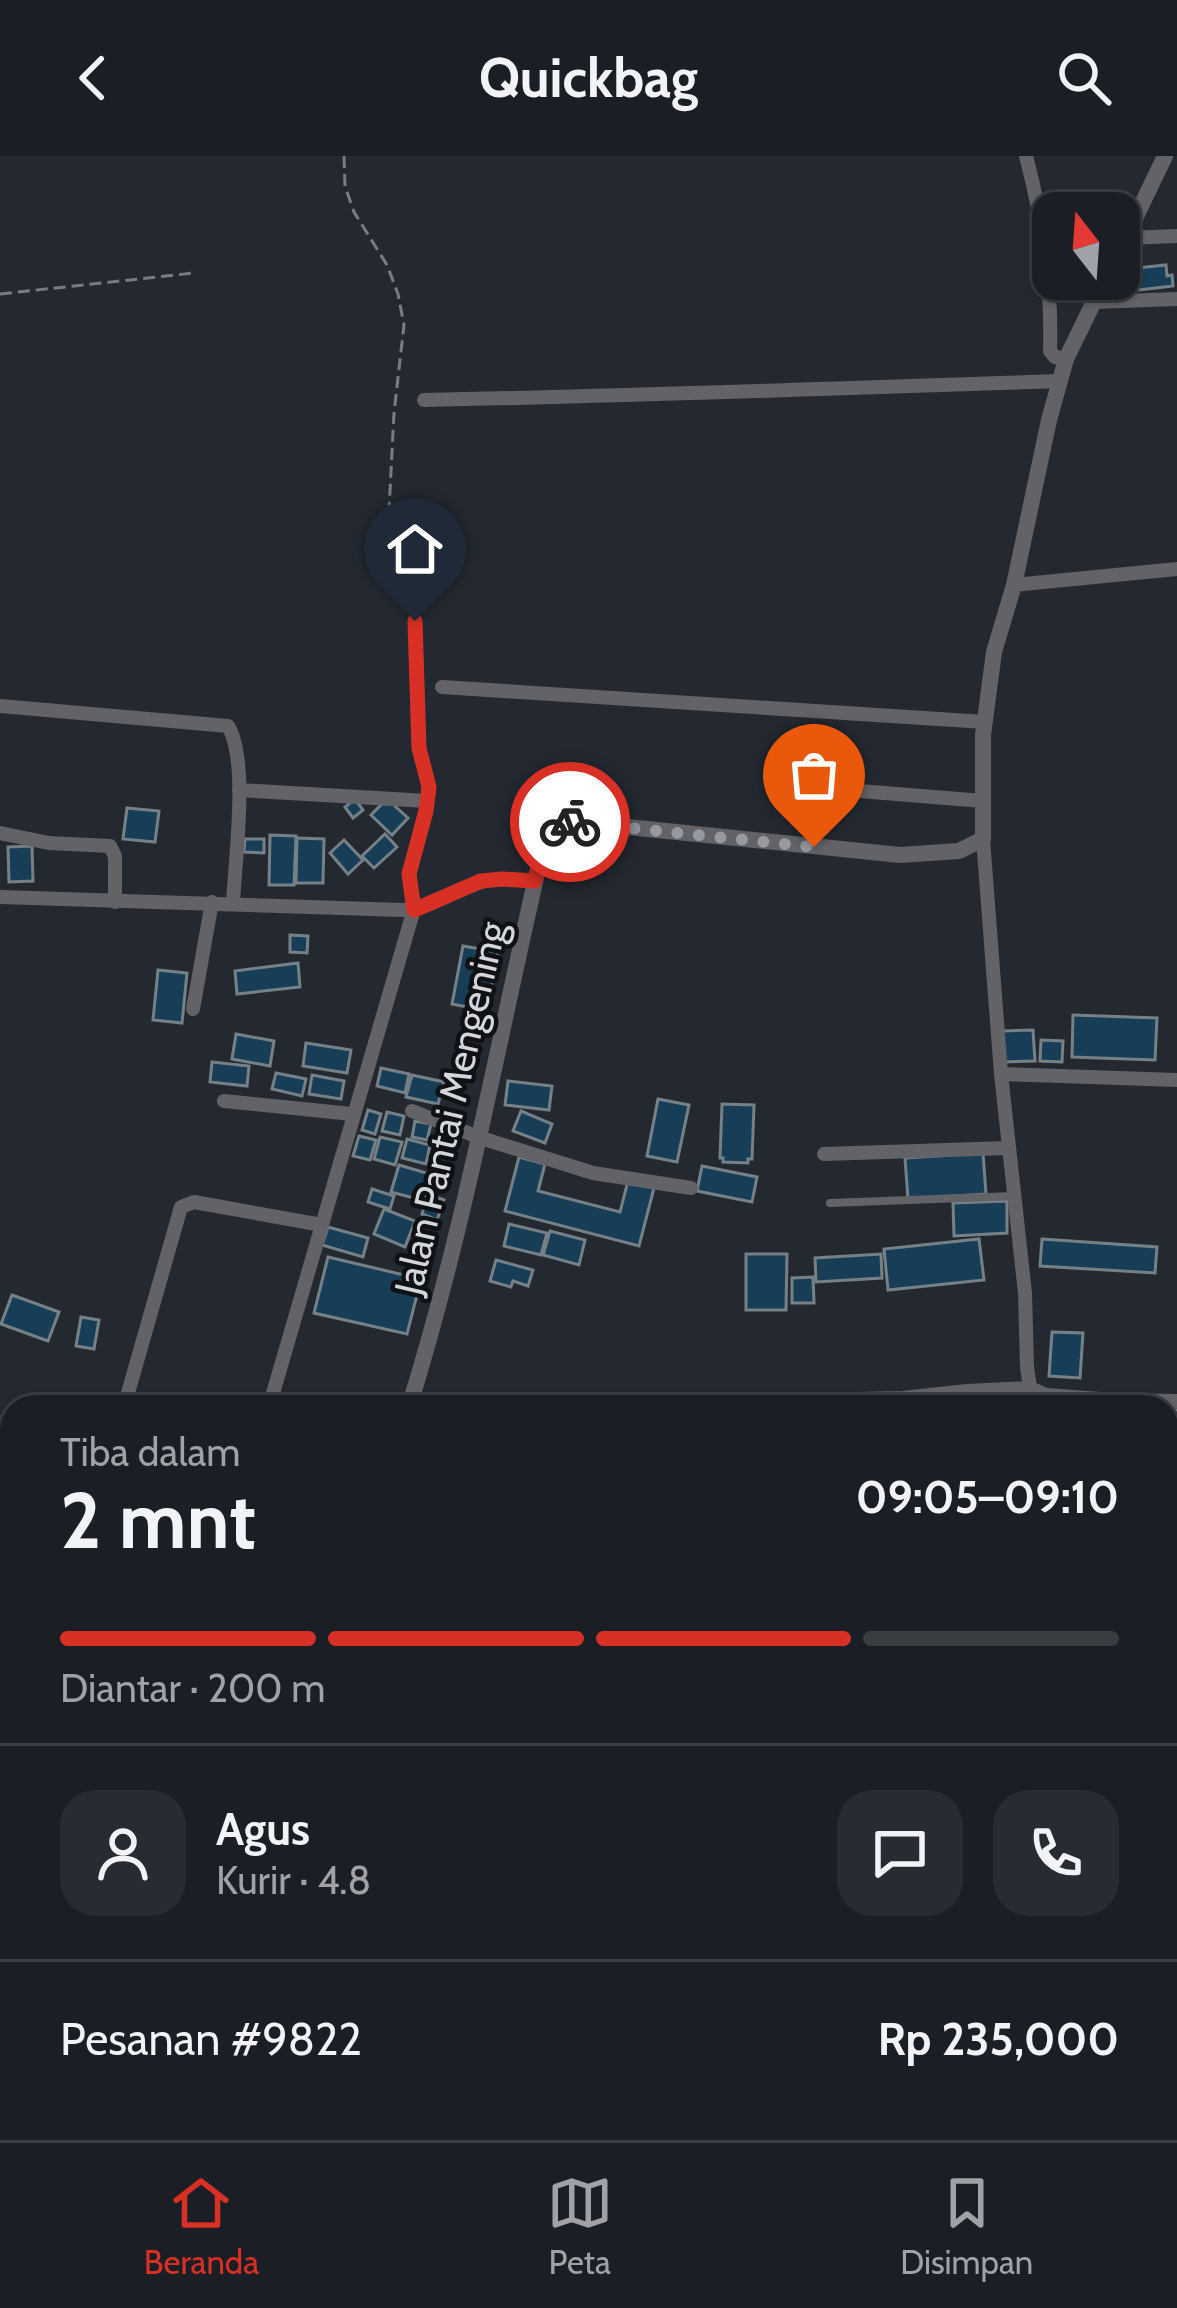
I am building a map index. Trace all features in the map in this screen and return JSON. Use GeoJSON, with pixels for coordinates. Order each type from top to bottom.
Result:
{"type":"FeatureCollection","features":[{"type":"Feature","properties":{"kind":"street"},"geometry":{"type":"LineString","coordinates":[[1027,156],[1049,279],[1050,351],[1066,358]]}},
{"type":"Feature","properties":{"kind":"street"},"geometry":{"type":"LineString","coordinates":[[1140,209],[1165,156]]}},
{"type":"Feature","properties":{"kind":"street"},"geometry":{"type":"LineString","coordinates":[[1140,242],[1177,236]]}},
{"type":"Feature","properties":{"kind":"street"},"geometry":{"type":"LineString","coordinates":[[1030,1388],[983,839],[985,722],[994,652],[1066,358],[1093,302],[1177,299]]}},
{"type":"Feature","properties":{"kind":"street"},"geometry":{"type":"LineString","coordinates":[[424,400],[1060,381]]}},
{"type":"Feature","properties":{"kind":"street"},"geometry":{"type":"LineString","coordinates":[[1014,585],[1177,569]]}},
{"type":"Feature","properties":{"kind":"street"},"geometry":{"type":"LineString","coordinates":[[272,1395],[409,910],[409,874],[429,787],[419,748],[415,621]]}},
{"type":"Feature","properties":{"kind":"street"},"geometry":{"type":"LineString","coordinates":[[442,687],[985,722]]}},
{"type":"Feature","properties":{"kind":"street"},"geometry":{"type":"LineString","coordinates":[[0,706],[228,726],[235,738],[238,790],[233,903]]}},
{"type":"Feature","properties":{"kind":"street"},"geometry":{"type":"LineString","coordinates":[[238,790],[427,801]]}},
{"type":"Feature","properties":{"kind":"street"},"geometry":{"type":"LineString","coordinates":[[860,791],[983,801]]}},
{"type":"Feature","properties":{"kind":"street","name":"Jalan Pantai Mengening"},"geometry":{"type":"LineString","coordinates":[[413,1395],[481,1138],[545,839],[559,825],[568,822],[900,855],[959,851],[983,839]]}},
{"type":"Feature","properties":{"kind":"street"},"geometry":{"type":"LineString","coordinates":[[0,833],[49,843],[110,846],[115,856],[115,902]]}},
{"type":"Feature","properties":{"kind":"street"},"geometry":{"type":"LineString","coordinates":[[0,897],[409,910],[481,881],[535,881]]}},
{"type":"Feature","properties":{"kind":"street"},"geometry":{"type":"LineString","coordinates":[[193,1010],[212,902]]}},
{"type":"Feature","properties":{"kind":"street"},"geometry":{"type":"LineString","coordinates":[[1001,1074],[1177,1080]]}},
{"type":"Feature","properties":{"kind":"street"},"geometry":{"type":"LineString","coordinates":[[224,1101],[352,1114]]}},
{"type":"Feature","properties":{"kind":"street"},"geometry":{"type":"LineString","coordinates":[[412,1111],[593,1173],[691,1188]]}},
{"type":"Feature","properties":{"kind":"street"},"geometry":{"type":"LineString","coordinates":[[824,1154],[1009,1148]]}},
{"type":"Feature","properties":{"kind":"street"},"geometry":{"type":"LineString","coordinates":[[127,1395],[181,1208],[194,1202],[322,1225]]}},
{"type":"Feature","properties":{"kind":"street"},"geometry":{"type":"LineString","coordinates":[[930,1395],[1030,1388],[1046,1395]]}},
{"type":"Feature","properties":{"kind":"lane"},"geometry":{"type":"LineString","coordinates":[[830,1203],[1016,1196]]}},
{"type":"Feature","properties":{"kind":"path"},"geometry":{"type":"LineString","coordinates":[[344,156],[345,186],[354,212],[387,265],[404,325],[389,511],[415,621]]}},
{"type":"Feature","properties":{"kind":"path"},"geometry":{"type":"LineString","coordinates":[[0,295],[194,272]]}},
{"type":"Feature","properties":{"kind":"building"},"geometry":{"type":"Polygon","coordinates":[[[1166,265],[1173,286],[1140,290],[1140,268],[1166,265]]]}},
{"type":"Feature","properties":{"kind":"building"},"geometry":{"type":"Polygon","coordinates":[[[355,799],[363,810],[353,818],[345,807],[355,799]]]}},
{"type":"Feature","properties":{"kind":"building"},"geometry":{"type":"Polygon","coordinates":[[[387,799],[408,818],[392,835],[371,815],[387,799]]]}},
{"type":"Feature","properties":{"kind":"building"},"geometry":{"type":"Polygon","coordinates":[[[127,808],[159,811],[155,842],[123,839],[127,808]]]}},
{"type":"Feature","properties":{"kind":"building"},"geometry":{"type":"Polygon","coordinates":[[[385,834],[397,847],[374,868],[362,856],[385,834]]]}},
{"type":"Feature","properties":{"kind":"building"},"geometry":{"type":"Polygon","coordinates":[[[270,835],[296,836],[294,885],[269,885],[270,835]]]}},
{"type":"Feature","properties":{"kind":"building"},"geometry":{"type":"Polygon","coordinates":[[[297,838],[324,839],[323,883],[296,883],[297,838]]]}},
{"type":"Feature","properties":{"kind":"building"},"geometry":{"type":"Polygon","coordinates":[[[245,839],[264,839],[264,853],[244,852],[245,839]]]}},
{"type":"Feature","properties":{"kind":"building"},"geometry":{"type":"Polygon","coordinates":[[[344,840],[363,860],[348,874],[330,853],[344,840]]]}},
{"type":"Feature","properties":{"kind":"building"},"geometry":{"type":"Polygon","coordinates":[[[32,846],[33,881],[9,882],[8,847],[32,846]]]}},
{"type":"Feature","properties":{"kind":"building"},"geometry":{"type":"Polygon","coordinates":[[[290,935],[308,936],[307,953],[290,952],[290,935]]]}},
{"type":"Feature","properties":{"kind":"building"},"geometry":{"type":"Polygon","coordinates":[[[463,946],[498,952],[487,1011],[452,1004],[463,946]]]}},
{"type":"Feature","properties":{"kind":"building"},"geometry":{"type":"Polygon","coordinates":[[[298,963],[300,987],[237,994],[235,971],[298,963]]]}},
{"type":"Feature","properties":{"kind":"building"},"geometry":{"type":"Polygon","coordinates":[[[158,970],[187,973],[182,1023],[153,1020],[158,970]]]}},
{"type":"Feature","properties":{"kind":"building"},"geometry":{"type":"Polygon","coordinates":[[[1073,1015],[1157,1018],[1155,1060],[1072,1057],[1073,1015]]]}},
{"type":"Feature","properties":{"kind":"building"},"geometry":{"type":"Polygon","coordinates":[[[1033,1030],[1035,1061],[1004,1062],[1002,1031],[1033,1030]]]}},
{"type":"Feature","properties":{"kind":"building"},"geometry":{"type":"Polygon","coordinates":[[[236,1034],[274,1041],[270,1066],[232,1059],[236,1034]]]}},
{"type":"Feature","properties":{"kind":"building"},"geometry":{"type":"Polygon","coordinates":[[[1041,1040],[1063,1041],[1062,1062],[1040,1061],[1041,1040]]]}},
{"type":"Feature","properties":{"kind":"building"},"geometry":{"type":"Polygon","coordinates":[[[306,1043],[351,1050],[347,1073],[303,1066],[306,1043]]]}},
{"type":"Feature","properties":{"kind":"building"},"geometry":{"type":"Polygon","coordinates":[[[212,1062],[249,1066],[247,1086],[210,1082],[212,1062]]]}},
{"type":"Feature","properties":{"kind":"building"},"geometry":{"type":"Polygon","coordinates":[[[381,1068],[409,1074],[405,1093],[377,1086],[381,1068]]]}},
{"type":"Feature","properties":{"kind":"building"},"geometry":{"type":"Polygon","coordinates":[[[276,1073],[306,1079],[302,1096],[272,1089],[276,1073]]]}},
{"type":"Feature","properties":{"kind":"building"},"geometry":{"type":"Polygon","coordinates":[[[312,1075],[344,1081],[341,1099],[309,1094],[312,1075]]]}},
{"type":"Feature","properties":{"kind":"building"},"geometry":{"type":"Polygon","coordinates":[[[412,1075],[444,1082],[438,1104],[406,1097],[412,1075]]]}},
{"type":"Feature","properties":{"kind":"building"},"geometry":{"type":"Polygon","coordinates":[[[508,1081],[552,1086],[549,1110],[505,1105],[508,1081]]]}},
{"type":"Feature","properties":{"kind":"building"},"geometry":{"type":"Polygon","coordinates":[[[658,1099],[689,1105],[677,1162],[647,1156],[658,1099]]]}},
{"type":"Feature","properties":{"kind":"building"},"geometry":{"type":"Polygon","coordinates":[[[722,1104],[754,1105],[748,1163],[720,1158],[722,1104]]]}},
{"type":"Feature","properties":{"kind":"building"},"geometry":{"type":"Polygon","coordinates":[[[368,1110],[381,1114],[375,1134],[362,1130],[368,1110]]]}},
{"type":"Feature","properties":{"kind":"building"},"geometry":{"type":"Polygon","coordinates":[[[521,1111],[552,1124],[545,1143],[513,1131],[521,1111]]]}},
{"type":"Feature","properties":{"kind":"building"},"geometry":{"type":"Polygon","coordinates":[[[387,1112],[404,1116],[400,1135],[382,1131],[387,1112]]]}},
{"type":"Feature","properties":{"kind":"building"},"geometry":{"type":"Polygon","coordinates":[[[415,1121],[431,1124],[427,1140],[412,1137],[415,1121]]]}},
{"type":"Feature","properties":{"kind":"building"},"geometry":{"type":"Polygon","coordinates":[[[359,1136],[376,1140],[370,1160],[353,1156],[359,1136]]]}},
{"type":"Feature","properties":{"kind":"building"},"geometry":{"type":"Polygon","coordinates":[[[380,1137],[402,1142],[395,1165],[374,1159],[380,1137]]]}},
{"type":"Feature","properties":{"kind":"building"},"geometry":{"type":"Polygon","coordinates":[[[407,1139],[430,1145],[426,1164],[402,1158],[407,1139]]]}},
{"type":"Feature","properties":{"kind":"building"},"geometry":{"type":"Polygon","coordinates":[[[983,1153],[986,1194],[908,1199],[905,1158],[983,1153]]]}},
{"type":"Feature","properties":{"kind":"building"},"geometry":{"type":"Polygon","coordinates":[[[519,1157],[545,1164],[538,1191],[620,1212],[628,1181],[654,1188],[639,1246],[505,1211],[519,1157]]]}},
{"type":"Feature","properties":{"kind":"building"},"geometry":{"type":"Polygon","coordinates":[[[399,1165],[433,1175],[425,1201],[391,1192],[399,1165]]]}},
{"type":"Feature","properties":{"kind":"building"},"geometry":{"type":"Polygon","coordinates":[[[702,1166],[757,1177],[752,1202],[697,1191],[702,1166]]]}},
{"type":"Feature","properties":{"kind":"building"},"geometry":{"type":"Polygon","coordinates":[[[372,1189],[394,1196],[390,1209],[368,1202],[372,1189]]]}},
{"type":"Feature","properties":{"kind":"building"},"geometry":{"type":"Polygon","coordinates":[[[428,1194],[444,1200],[437,1220],[422,1214],[428,1194]]]}},
{"type":"Feature","properties":{"kind":"building"},"geometry":{"type":"Polygon","coordinates":[[[1007,1201],[1007,1233],[954,1236],[953,1203],[1007,1201]]]}},
{"type":"Feature","properties":{"kind":"building"},"geometry":{"type":"Polygon","coordinates":[[[384,1209],[415,1221],[405,1247],[374,1234],[384,1209]]]}},
{"type":"Feature","properties":{"kind":"building"},"geometry":{"type":"Polygon","coordinates":[[[509,1224],[547,1233],[541,1255],[504,1246],[509,1224]]]}},
{"type":"Feature","properties":{"kind":"building"},"geometry":{"type":"Polygon","coordinates":[[[328,1227],[368,1238],[363,1257],[322,1245],[328,1227]]]}},
{"type":"Feature","properties":{"kind":"building"},"geometry":{"type":"Polygon","coordinates":[[[550,1231],[585,1240],[579,1265],[543,1255],[550,1231]]]}},
{"type":"Feature","properties":{"kind":"building"},"geometry":{"type":"Polygon","coordinates":[[[979,1239],[984,1280],[888,1290],[884,1249],[979,1239]]]}},
{"type":"Feature","properties":{"kind":"building"},"geometry":{"type":"Polygon","coordinates":[[[1042,1239],[1157,1247],[1155,1273],[1040,1266],[1042,1239]]]}},
{"type":"Feature","properties":{"kind":"building"},"geometry":{"type":"Polygon","coordinates":[[[746,1254],[787,1254],[786,1310],[746,1310],[746,1254]]]}},
{"type":"Feature","properties":{"kind":"building"},"geometry":{"type":"Polygon","coordinates":[[[881,1254],[882,1278],[816,1282],[815,1258],[881,1254]]]}},
{"type":"Feature","properties":{"kind":"building"},"geometry":{"type":"Polygon","coordinates":[[[328,1257],[421,1279],[407,1334],[314,1313],[328,1257]]]}},
{"type":"Feature","properties":{"kind":"building"},"geometry":{"type":"Polygon","coordinates":[[[496,1260],[533,1270],[528,1286],[490,1281],[496,1260]]]}},
{"type":"Feature","properties":{"kind":"building"},"geometry":{"type":"Polygon","coordinates":[[[813,1277],[814,1303],[792,1303],[792,1278],[813,1277]]]}},
{"type":"Feature","properties":{"kind":"building"},"geometry":{"type":"Polygon","coordinates":[[[12,1295],[59,1312],[48,1341],[1,1324],[12,1295]]]}},
{"type":"Feature","properties":{"kind":"building"},"geometry":{"type":"Polygon","coordinates":[[[81,1317],[99,1320],[94,1349],[76,1346],[81,1317]]]}},
{"type":"Feature","properties":{"kind":"building"},"geometry":{"type":"Polygon","coordinates":[[[1052,1332],[1083,1333],[1080,1378],[1049,1376],[1052,1332]]]}},
{"type":"Feature","properties":{"kind":"way so far"},"geometry":{"type":"LineString","coordinates":[[570,822],[814,847]]}},
{"type":"Feature","properties":{"kind":"route"},"geometry":{"type":"LineString","coordinates":[[415,621],[419,748],[429,787],[409,874],[414,910],[481,881],[535,881],[545,839],[559,825],[570,822]]}}]}
